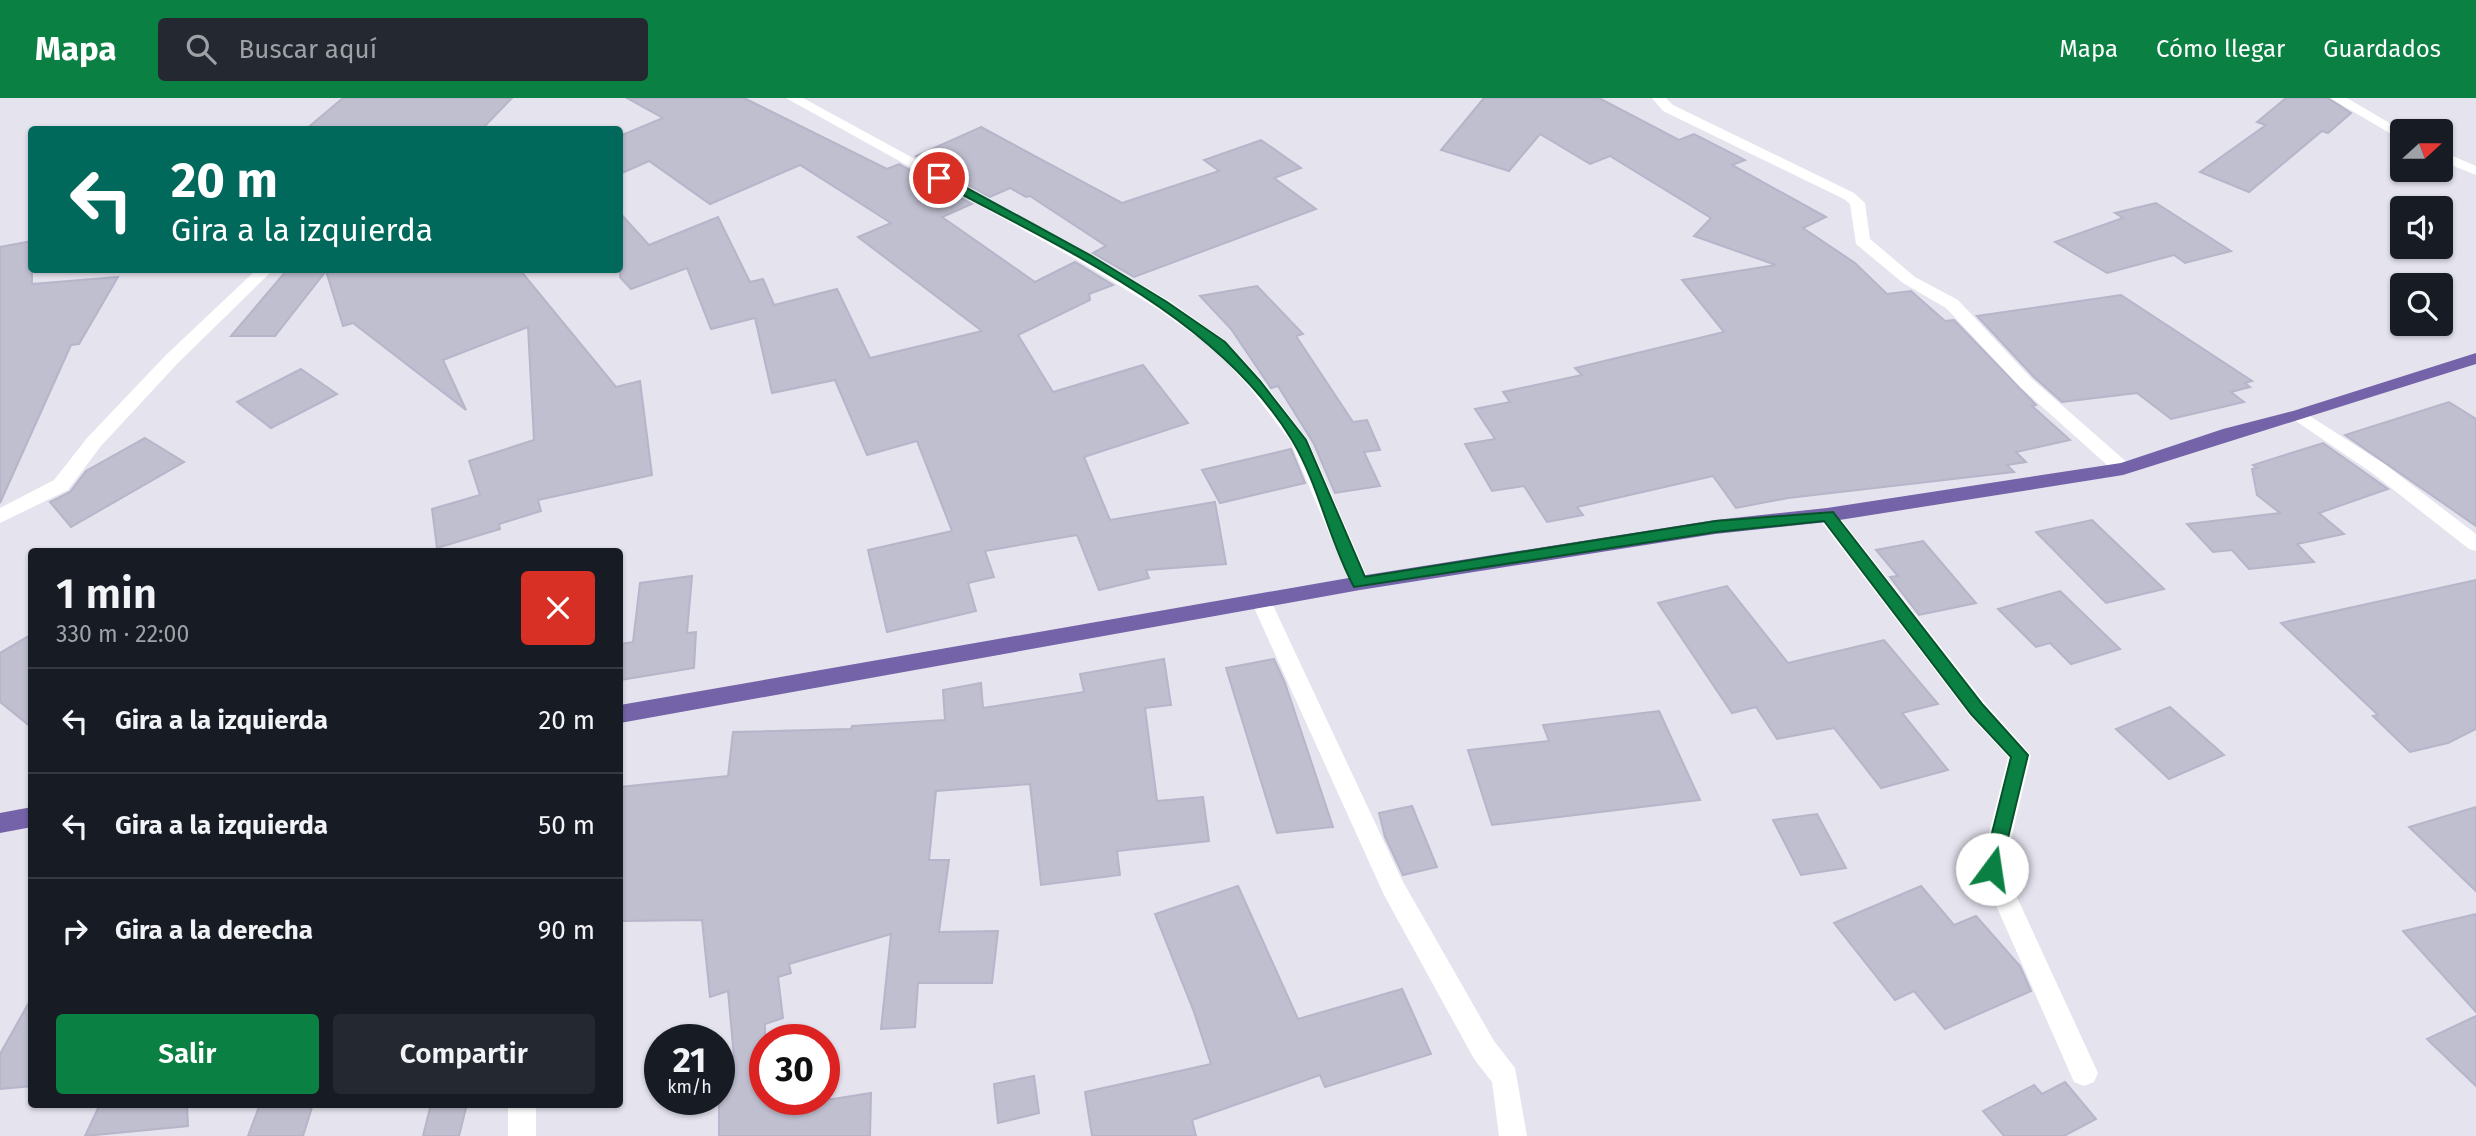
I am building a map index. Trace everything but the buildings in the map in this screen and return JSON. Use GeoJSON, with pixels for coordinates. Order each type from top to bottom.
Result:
{"type":"FeatureCollection","features":[{"type":"Feature","properties":{"kind":"main road"},"geometry":{"type":"LineString","coordinates":[[623,713],[1360,583],[1716,527],[1827,515],[2123,469],[2229,433],[2299,415],[2476,358]]}},
{"type":"Feature","properties":{"kind":"main road"},"geometry":{"type":"LineString","coordinates":[[0,823],[28,818]]}},
{"type":"Feature","properties":{"kind":"street"},"geometry":{"type":"LineString","coordinates":[[793,98],[1086,258],[1162,304],[1220,345],[1256,384],[1299,440],[1360,583]]}},
{"type":"Feature","properties":{"kind":"street"},"geometry":{"type":"LineString","coordinates":[[1659,98],[1668,108],[1849,196],[1857,203],[1862,242],[1909,280],[1952,304],[2026,383],[2123,469]]}},
{"type":"Feature","properties":{"kind":"street"},"geometry":{"type":"LineString","coordinates":[[2337,98],[2390,129]]}},
{"type":"Feature","properties":{"kind":"street"},"geometry":{"type":"LineString","coordinates":[[2454,161],[2476,171]]}},
{"type":"Feature","properties":{"kind":"street"},"geometry":{"type":"LineString","coordinates":[[0,516],[61,485],[94,442],[172,359],[262,273]]}},
{"type":"Feature","properties":{"kind":"street"},"geometry":{"type":"LineString","coordinates":[[2299,415],[2379,469],[2476,544]]}},
{"type":"Feature","properties":{"kind":"street"},"geometry":{"type":"LineString","coordinates":[[1827,515],[1977,709],[2020,755],[1992,869],[2084,1073]]}},
{"type":"Feature","properties":{"kind":"street"},"geometry":{"type":"LineString","coordinates":[[1261,601],[1393,887],[1488,1057],[1505,1077],[1513,1136]]}},
{"type":"Feature","properties":{"kind":"street"},"geometry":{"type":"LineString","coordinates":[[522,1108],[522,1136]]}},
{"type":"Feature","properties":{"kind":"route"},"geometry":{"type":"LineString","coordinates":[[939,178],[1086,258],[1162,304],[1220,345],[1256,384],[1299,440],[1360,583],[1716,527],[1827,515],[1977,709],[2020,755],[1992,869]]}}]}
